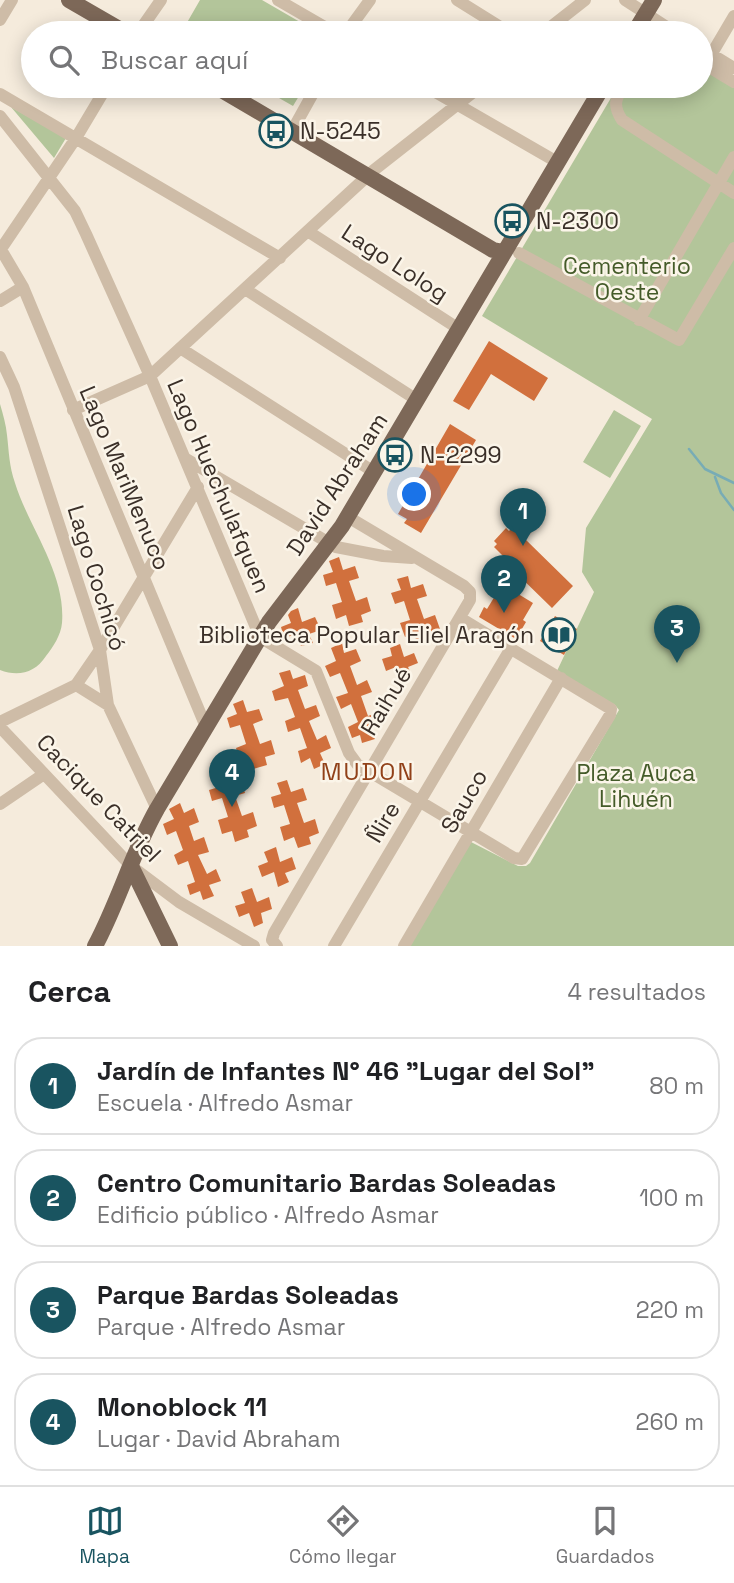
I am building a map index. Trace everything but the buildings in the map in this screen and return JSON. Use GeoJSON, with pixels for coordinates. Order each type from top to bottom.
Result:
{"type":"FeatureCollection","features":[{"type":"Feature","properties":{"kind":"main road"},"geometry":{"type":"LineString","coordinates":[[69,0],[112,21]]}},
{"type":"Feature","properties":{"kind":"main road"},"geometry":{"type":"LineString","coordinates":[[85,0],[117,21]]}},
{"type":"Feature","properties":{"kind":"main road"},"geometry":{"type":"LineString","coordinates":[[238,98],[371,173],[493,250],[512,252]]}},
{"type":"Feature","properties":{"kind":"main road"},"geometry":{"type":"LineString","coordinates":[[249,98],[294,128]]}},
{"type":"Feature","properties":{"kind":"main road","name":"David Abraham"},"geometry":{"type":"LineString","coordinates":[[95,946],[117,903],[140,840],[157,809],[260,637],[283,602],[330,544],[348,517],[459,329],[512,252],[558,162],[596,98]]}},
{"type":"Feature","properties":{"kind":"main road"},"geometry":{"type":"LineString","coordinates":[[131,866],[170,946]]}},
{"type":"Feature","properties":{"kind":"main road"},"geometry":{"type":"LineString","coordinates":[[117,903],[133,900],[156,916]]}},
{"type":"Feature","properties":{"kind":"street"},"geometry":{"type":"LineString","coordinates":[[0,20],[12,0]]}},
{"type":"Feature","properties":{"kind":"street"},"geometry":{"type":"LineString","coordinates":[[145,21],[161,0]]}},
{"type":"Feature","properties":{"kind":"street"},"geometry":{"type":"LineString","coordinates":[[278,0],[314,21]]}},
{"type":"Feature","properties":{"kind":"street"},"geometry":{"type":"LineString","coordinates":[[355,21],[370,0]]}},
{"type":"Feature","properties":{"kind":"street"},"geometry":{"type":"LineString","coordinates":[[457,0],[491,21]]}},
{"type":"Feature","properties":{"kind":"street"},"geometry":{"type":"LineString","coordinates":[[558,21],[585,0]]}},
{"type":"Feature","properties":{"kind":"street"},"geometry":{"type":"LineString","coordinates":[[625,0],[650,6],[664,21]]}},
{"type":"Feature","properties":{"kind":"street"},"geometry":{"type":"LineString","coordinates":[[713,43],[734,16]]}},
{"type":"Feature","properties":{"kind":"street"},"geometry":{"type":"LineString","coordinates":[[713,59],[734,68]]}},
{"type":"Feature","properties":{"kind":"street"},"geometry":{"type":"LineString","coordinates":[[713,63],[734,82]]}},
{"type":"Feature","properties":{"kind":"street"},"geometry":{"type":"LineString","coordinates":[[0,94],[281,258]]}},
{"type":"Feature","properties":{"kind":"street"},"geometry":{"type":"LineString","coordinates":[[1,248],[100,98]]}},
{"type":"Feature","properties":{"kind":"street"},"geometry":{"type":"LineString","coordinates":[[294,128],[310,98]]}},
{"type":"Feature","properties":{"kind":"street"},"geometry":{"type":"LineString","coordinates":[[446,98],[558,162]]}},
{"type":"Feature","properties":{"kind":"street"},"geometry":{"type":"LineString","coordinates":[[72,410],[150,376],[371,173],[466,98]]}},
{"type":"Feature","properties":{"kind":"street"},"geometry":{"type":"LineString","coordinates":[[616,98],[615,109],[622,120],[734,193]]}},
{"type":"Feature","properties":{"kind":"street","name":"Lago Huechulafquen"},"geometry":{"type":"LineString","coordinates":[[0,116],[75,211],[150,376],[260,637]]}},
{"type":"Feature","properties":{"kind":"street"},"geometry":{"type":"LineString","coordinates":[[639,320],[734,157]]}},
{"type":"Feature","properties":{"kind":"street","name":"Lago Lolog"},"geometry":{"type":"LineString","coordinates":[[309,232],[459,329]]}},
{"type":"Feature","properties":{"kind":"street","name":"Lago MariMenuco"},"geometry":{"type":"LineString","coordinates":[[1,248],[23,287],[206,727]]}},
{"type":"Feature","properties":{"kind":"street"},"geometry":{"type":"LineString","coordinates":[[512,252],[679,340],[734,248]]}},
{"type":"Feature","properties":{"kind":"street"},"geometry":{"type":"LineString","coordinates":[[0,301],[23,287]]}},
{"type":"Feature","properties":{"kind":"street"},"geometry":{"type":"LineString","coordinates":[[245,289],[417,400]]}},
{"type":"Feature","properties":{"kind":"street"},"geometry":{"type":"LineString","coordinates":[[180,348],[374,472]]}},
{"type":"Feature","properties":{"kind":"street","name":"Lago Cochicó"},"geometry":{"type":"LineString","coordinates":[[0,357],[14,387],[100,650],[108,705],[157,809]]}},
{"type":"Feature","properties":{"kind":"street"},"geometry":{"type":"LineString","coordinates":[[185,458],[330,544],[371,554],[416,558]]}},
{"type":"Feature","properties":{"kind":"street"},"geometry":{"type":"LineString","coordinates":[[0,724],[76,685],[198,487]]}},
{"type":"Feature","properties":{"kind":"street"},"geometry":{"type":"LineString","coordinates":[[348,517],[416,558]]}},
{"type":"Feature","properties":{"kind":"street","name":"Raihué"},"geometry":{"type":"LineString","coordinates":[[274,943],[274,933],[470,600],[470,592],[464,586],[416,558]]}},
{"type":"Feature","properties":{"kind":"street"},"geometry":{"type":"LineString","coordinates":[[260,637],[316,671],[349,753],[357,764],[470,832],[517,859],[522,859],[610,715],[611,709],[460,618]]}},
{"type":"Feature","properties":{"kind":"street","name":"Ñire"},"geometry":{"type":"LineString","coordinates":[[334,946],[511,648]]}},
{"type":"Feature","properties":{"kind":"street","name":"Sauco"},"geometry":{"type":"LineString","coordinates":[[404,946],[561,678]]}},
{"type":"Feature","properties":{"kind":"street"},"geometry":{"type":"LineString","coordinates":[[76,685],[108,705]]}},
{"type":"Feature","properties":{"kind":"street","name":"Cacique Catriel"},"geometry":{"type":"LineString","coordinates":[[0,724],[131,866],[170,896],[254,946]]}},
{"type":"Feature","properties":{"kind":"street"},"geometry":{"type":"LineString","coordinates":[[0,804],[44,774]]}},
{"type":"Feature","properties":{"kind":"street","name":"Cacique Catriel"},"geometry":{"type":"LineString","coordinates":[[156,916],[160,899],[170,896]]}},
{"type":"Feature","properties":{"kind":"green space"},"geometry":{"type":"Polygon","coordinates":[[[200,0],[262,0],[298,21],[188,21],[200,0]]]}},
{"type":"Feature","properties":{"kind":"green space"},"geometry":{"type":"Polygon","coordinates":[[[713,65],[734,78],[734,946],[408,946],[471,842],[518,866],[530,863],[619,710],[615,705],[557,671],[594,592],[582,572],[586,528],[652,419],[482,316],[611,98],[713,98],[713,65]]]}},
{"type":"Feature","properties":{"kind":"green space"},"geometry":{"type":"Polygon","coordinates":[[[279,98],[298,98],[293,106],[279,98]]]}},
{"type":"Feature","properties":{"kind":"green space"},"geometry":{"type":"Polygon","coordinates":[[[11,107],[66,138],[54,158],[11,107]]]}},
{"type":"Feature","properties":{"kind":"green space"},"geometry":{"type":"Polygon","coordinates":[[[0,404],[13,477],[53,569],[62,604],[62,623],[54,645],[42,662],[31,670],[20,673],[0,670],[0,404]]]}},
{"type":"Feature","properties":{"kind":"green space"},"geometry":{"type":"Polygon","coordinates":[[[614,410],[641,426],[610,478],[583,462],[614,410]]]}},
{"type":"Feature","properties":{"kind":"waterway"},"geometry":{"type":"LineString","coordinates":[[689,449],[705,469],[734,483]]}},
{"type":"Feature","properties":{"kind":"waterway"},"geometry":{"type":"LineString","coordinates":[[715,477],[721,493],[734,510]]}},
{"type":"Feature","properties":{"kind":"place","name":"N-5245"},"geometry":{"type":"Point","coordinates":[276,131]}},
{"type":"Feature","properties":{"kind":"place","name":"N-2300"},"geometry":{"type":"Point","coordinates":[512,221]}},
{"type":"Feature","properties":{"kind":"place","name":"N-2299"},"geometry":{"type":"Point","coordinates":[395,455]}},
{"type":"Feature","properties":{"kind":"place","name":"Jardín de Infantes N° 46 \"Lugar del Sol\""},"geometry":{"type":"Point","coordinates":[523,546]}},
{"type":"Feature","properties":{"kind":"place","name":"Centro Comunitario Bardas Soleadas"},"geometry":{"type":"Point","coordinates":[504,613]}},
{"type":"Feature","properties":{"kind":"place","name":"Biblioteca Popular Eliel Aragón"},"geometry":{"type":"Point","coordinates":[559,635]}},
{"type":"Feature","properties":{"kind":"place","name":"Parque Bardas Soleadas"},"geometry":{"type":"Point","coordinates":[677,663]}},
{"type":"Feature","properties":{"kind":"place","name":"Monoblock 11"},"geometry":{"type":"Point","coordinates":[232,807]}},
{"type":"Feature","properties":{"kind":"district","name":"MUDON"},"geometry":{"type":"Point","coordinates":[368,771]}},
{"type":"Feature","properties":{"kind":"park label","name":"Cementerio Oeste"},"geometry":{"type":"Point","coordinates":[627,279]}},
{"type":"Feature","properties":{"kind":"park label","name":"Plaza Auca Lihuén"},"geometry":{"type":"Point","coordinates":[636,786]}}]}
